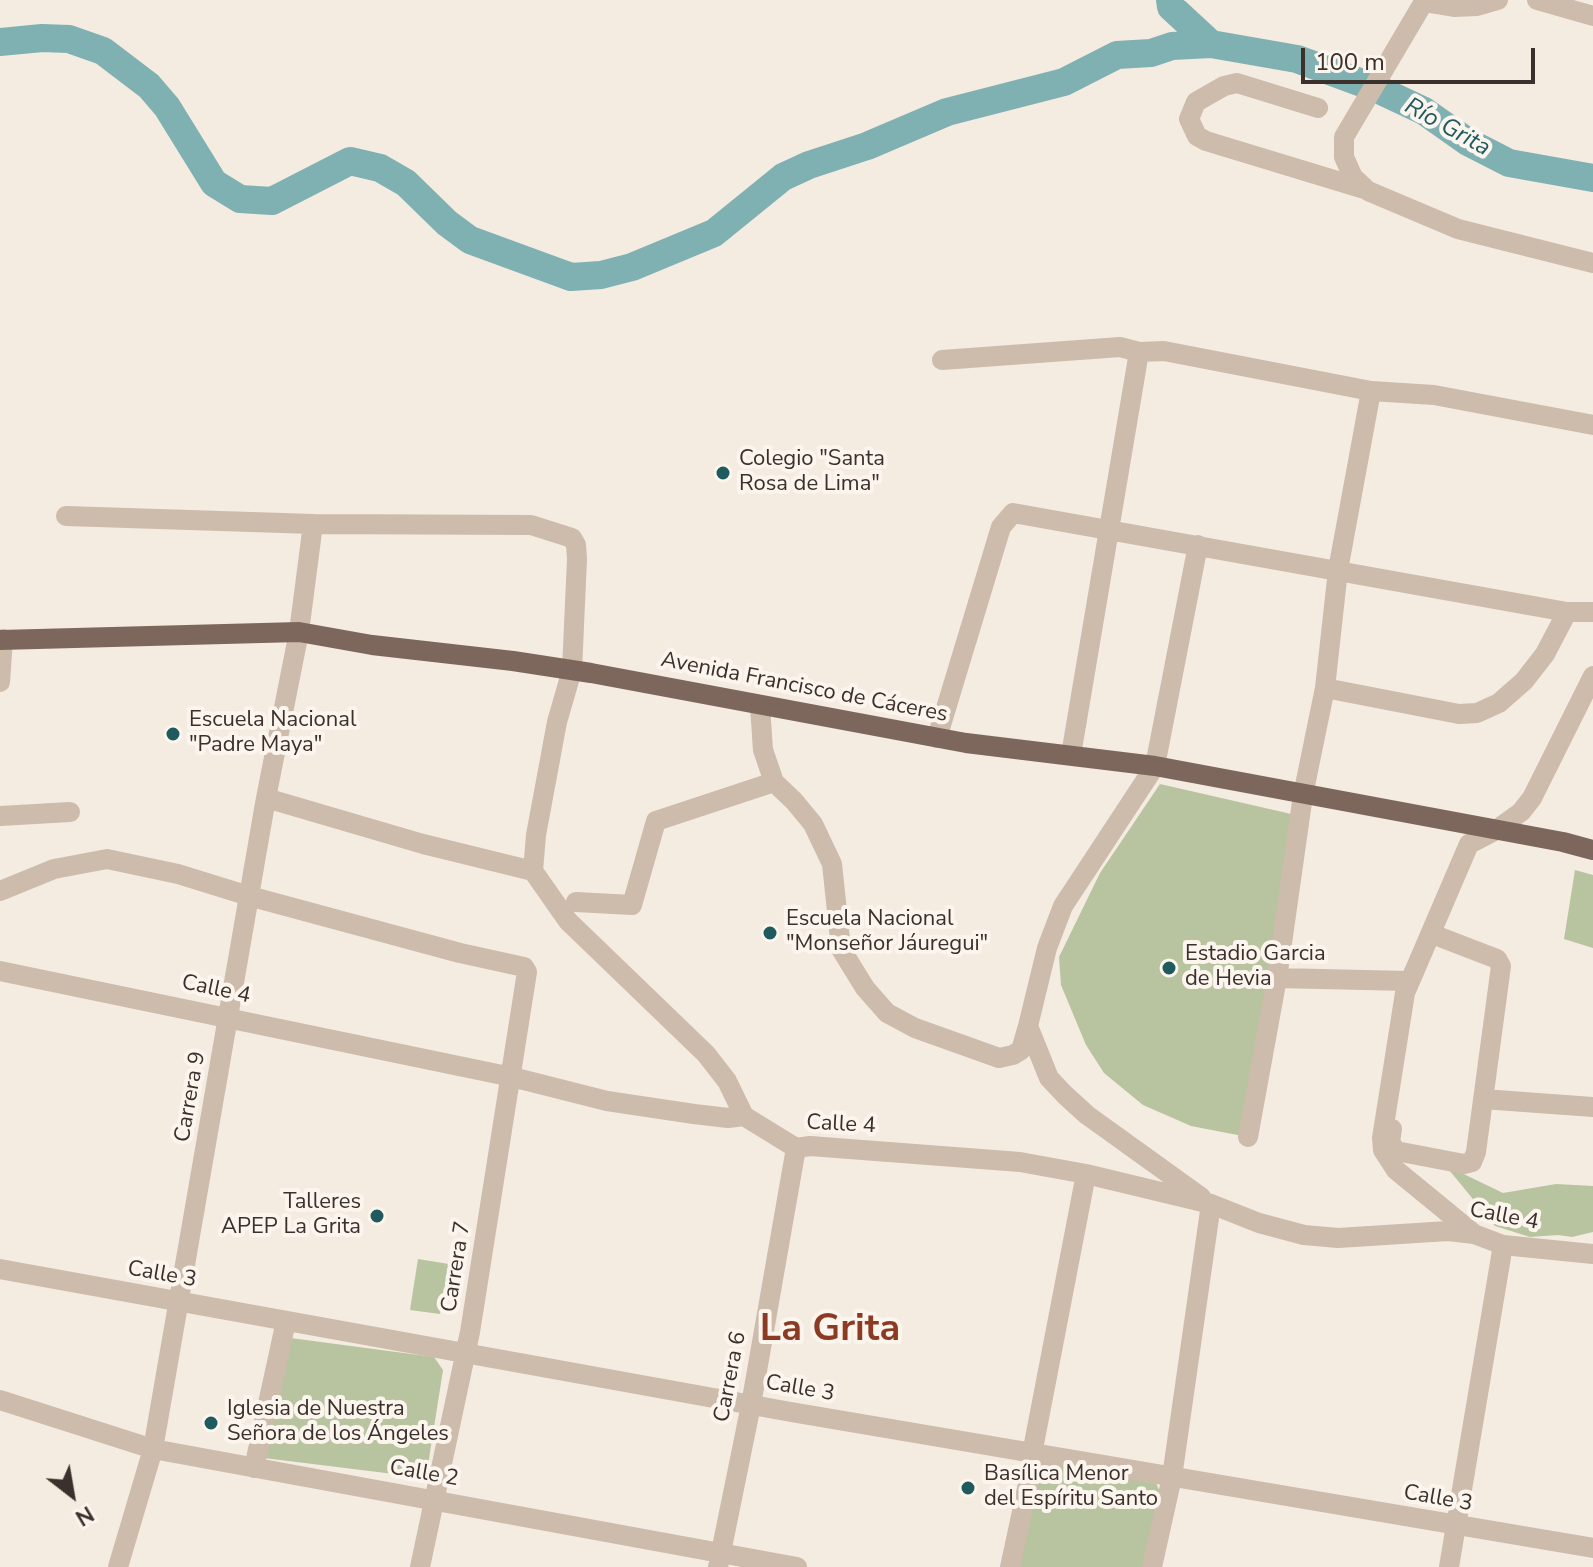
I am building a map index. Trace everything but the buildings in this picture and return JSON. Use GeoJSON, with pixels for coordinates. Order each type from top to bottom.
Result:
{"type":"FeatureCollection","features":[{"type":"Feature","properties":{"kind":"main road","name":"Avenida Francisco de Cáceres"},"geometry":{"type":"LineString","coordinates":[[1,640],[299,632],[372,645],[572,670],[937,738],[1155,766],[1593,850]]}},
{"type":"Feature","properties":{"kind":"street"},"geometry":{"type":"LineString","coordinates":[[1368,191],[1353,177],[1343,152],[1344,137],[1422,5],[1477,6],[1498,0]]}},
{"type":"Feature","properties":{"kind":"street"},"geometry":{"type":"LineString","coordinates":[[1537,0],[1593,16]]}},
{"type":"Feature","properties":{"kind":"street"},"geometry":{"type":"LineString","coordinates":[[1318,108],[1237,83],[1202,97],[1191,110],[1189,119],[1197,136],[1206,141],[1368,191],[1458,229],[1593,263]]}},
{"type":"Feature","properties":{"kind":"street"},"geometry":{"type":"LineString","coordinates":[[942,360],[1120,347],[1139,352],[1164,351],[1371,391],[1434,395],[1593,425]]}},
{"type":"Feature","properties":{"kind":"street"},"geometry":{"type":"LineString","coordinates":[[1071,755],[1139,352]]}},
{"type":"Feature","properties":{"kind":"street"},"geometry":{"type":"LineString","coordinates":[[1248,1137],[1277,978],[1303,795],[1325,688],[1338,570],[1371,391]]}},
{"type":"Feature","properties":{"kind":"street"},"geometry":{"type":"LineString","coordinates":[[937,738],[1001,527],[1013,513],[1567,612],[1593,612]]}},
{"type":"Feature","properties":{"kind":"street"},"geometry":{"type":"LineString","coordinates":[[66,516],[313,524],[531,525],[572,538],[577,559],[572,670],[557,722],[536,835],[533,871],[568,921],[706,1054],[727,1081],[744,1116]]}},
{"type":"Feature","properties":{"kind":"street","name":"Carrera 9"},"geometry":{"type":"LineString","coordinates":[[118,1567],[153,1449],[266,798],[299,632],[313,524]]}},
{"type":"Feature","properties":{"kind":"street"},"geometry":{"type":"LineString","coordinates":[[760,706],[763,750],[774,782],[813,824],[825,848],[832,864],[841,949],[865,988],[887,1013],[915,1028],[999,1058],[1013,1055],[1021,1050],[1047,948],[1063,906],[1155,766],[1198,545]]}},
{"type":"Feature","properties":{"kind":"street"},"geometry":{"type":"LineString","coordinates":[[1325,688],[1459,714],[1477,713],[1499,703],[1524,681],[1545,654],[1567,612]]}},
{"type":"Feature","properties":{"kind":"street"},"geometry":{"type":"LineString","coordinates":[[0,682],[1,640]]}},
{"type":"Feature","properties":{"kind":"street"},"geometry":{"type":"LineString","coordinates":[[1436,935],[1497,959],[1501,966],[1472,1162],[1464,1164],[1396,1151],[1390,1142],[1413,990],[1469,844],[1521,812],[1532,798],[1593,676]]}},
{"type":"Feature","properties":{"kind":"street"},"geometry":{"type":"LineString","coordinates":[[576,902],[632,905],[656,821],[774,782]]}},
{"type":"Feature","properties":{"kind":"street"},"geometry":{"type":"LineString","coordinates":[[266,798],[423,844],[533,871]]}},
{"type":"Feature","properties":{"kind":"street"},"geometry":{"type":"LineString","coordinates":[[0,816],[70,812]]}},
{"type":"Feature","properties":{"kind":"street"},"geometry":{"type":"LineString","coordinates":[[0,891],[54,869],[107,859],[178,874],[249,896]]}},
{"type":"Feature","properties":{"kind":"street","name":"Carrera 7"},"geometry":{"type":"LineString","coordinates":[[249,896],[460,953],[524,967],[527,972],[467,1352],[420,1567]]}},
{"type":"Feature","properties":{"kind":"street"},"geometry":{"type":"LineString","coordinates":[[1436,935],[1408,981],[1382,1138],[1383,1150],[1396,1170],[1474,1234]]}},
{"type":"Feature","properties":{"kind":"street","name":"Calle 4"},"geometry":{"type":"LineString","coordinates":[[0,971],[512,1077],[641,1107],[728,1118],[744,1116],[796,1148],[810,1146],[1020,1162],[1086,1174],[1211,1204],[1259,1223],[1304,1235],[1338,1238],[1448,1231],[1474,1234],[1503,1245],[1593,1254]]}},
{"type":"Feature","properties":{"kind":"street"},"geometry":{"type":"LineString","coordinates":[[1277,978],[1408,981]]}},
{"type":"Feature","properties":{"kind":"street"},"geometry":{"type":"LineString","coordinates":[[1028,1026],[1049,1078],[1065,1095],[1087,1115],[1211,1204],[1172,1477],[1152,1567]]}},
{"type":"Feature","properties":{"kind":"street"},"geometry":{"type":"LineString","coordinates":[[1483,1099],[1593,1107]]}},
{"type":"Feature","properties":{"kind":"street","name":"Carrera 6"},"geometry":{"type":"LineString","coordinates":[[719,1560],[751,1405],[796,1148]]}},
{"type":"Feature","properties":{"kind":"street"},"geometry":{"type":"LineString","coordinates":[[1010,1567],[1033,1461],[1086,1174]]}},
{"type":"Feature","properties":{"kind":"street"},"geometry":{"type":"LineString","coordinates":[[1449,1567],[1503,1245]]}},
{"type":"Feature","properties":{"kind":"street","name":"Calle 3"},"geometry":{"type":"LineString","coordinates":[[0,1269],[751,1405],[1593,1548]]}},
{"type":"Feature","properties":{"kind":"street"},"geometry":{"type":"LineString","coordinates":[[254,1468],[286,1321]]}},
{"type":"Feature","properties":{"kind":"street","name":"Calle 2"},"geometry":{"type":"LineString","coordinates":[[0,1400],[153,1449],[433,1501],[719,1560],[797,1567]]}},
{"type":"Feature","properties":{"kind":"green space","name":"Estadio Garcia de Hevia"},"geometry":{"type":"Polygon","coordinates":[[[1160,784],[1300,816],[1248,1137],[1191,1126],[1143,1105],[1104,1073],[1086,1045],[1061,985],[1059,957],[1100,873],[1160,784]]]}},
{"type":"Feature","properties":{"kind":"green space"},"geometry":{"type":"Polygon","coordinates":[[[1575,870],[1593,875],[1593,948],[1564,939],[1575,870]]]}},
{"type":"Feature","properties":{"kind":"green space"},"geometry":{"type":"Polygon","coordinates":[[[1445,1165],[1503,1193],[1556,1184],[1593,1186],[1593,1232],[1572,1237],[1530,1237],[1495,1226],[1445,1165]]]}},
{"type":"Feature","properties":{"kind":"green space"},"geometry":{"type":"Polygon","coordinates":[[[418,1259],[449,1264],[440,1314],[410,1310],[418,1259]]]}},
{"type":"Feature","properties":{"kind":"green space"},"geometry":{"type":"Polygon","coordinates":[[[283,1337],[434,1357],[443,1370],[428,1465],[418,1477],[256,1457],[283,1337]]]}},
{"type":"Feature","properties":{"kind":"green space"},"geometry":{"type":"Polygon","coordinates":[[[1033,1461],[1156,1483],[1163,1499],[1148,1567],[1010,1567],[1033,1461]]]}},
{"type":"Feature","properties":{"kind":"waterway"},"geometry":{"type":"LineString","coordinates":[[1170,0],[1171,7],[1211,44]]}},
{"type":"Feature","properties":{"kind":"waterway","name":"Río Grita"},"geometry":{"type":"LineString","coordinates":[[0,42],[69,39],[103,51],[149,86],[167,107],[214,183],[240,199],[272,201],[350,161],[380,168],[406,183],[447,223],[470,240],[571,277],[601,275],[632,267],[714,233],[783,177],[809,165],[867,146],[947,112],[1064,82],[1117,55],[1151,53],[1172,46],[1211,44],[1297,59],[1373,87],[1424,111],[1468,142],[1509,163],[1593,178]]}},
{"type":"Feature","properties":{"kind":"place","name":"Colegio \"Santa Rosa de Lima\""},"geometry":{"type":"Point","coordinates":[723,473]}},
{"type":"Feature","properties":{"kind":"place","name":"Escuela Nacional \"Padre Maya\""},"geometry":{"type":"Point","coordinates":[173,734]}},
{"type":"Feature","properties":{"kind":"place","name":"Escuela Nacional \"Monseñor Jáuregui\""},"geometry":{"type":"Point","coordinates":[770,933]}},
{"type":"Feature","properties":{"kind":"place","name":"Estadio Garcia de Hevia"},"geometry":{"type":"Point","coordinates":[1169,968]}},
{"type":"Feature","properties":{"kind":"place","name":"Talleres APEP La Grita"},"geometry":{"type":"Point","coordinates":[377,1216]}},
{"type":"Feature","properties":{"kind":"place","name":"Iglesia de Nuestra Señora de los Ángeles"},"geometry":{"type":"Point","coordinates":[211,1423]}},
{"type":"Feature","properties":{"kind":"place","name":"Basílica Menor del Espíritu Santo"},"geometry":{"type":"Point","coordinates":[968,1488]}},
{"type":"Feature","properties":{"kind":"district","name":"La Grita"},"geometry":{"type":"Point","coordinates":[830,1331]}}]}
